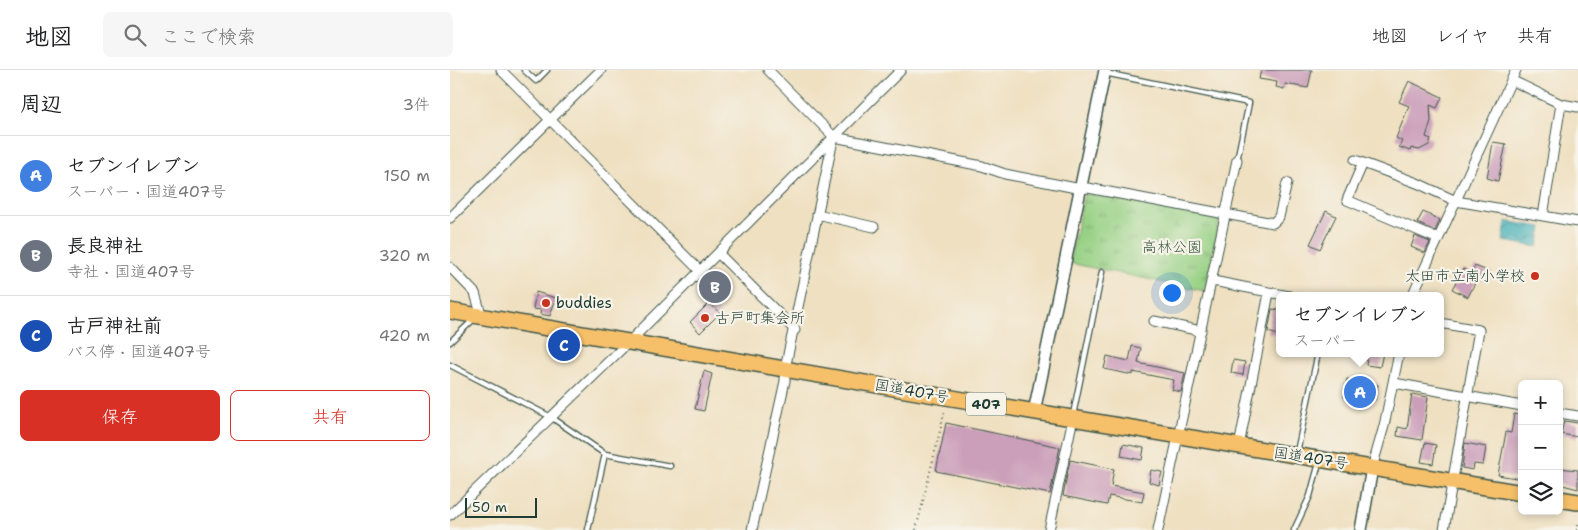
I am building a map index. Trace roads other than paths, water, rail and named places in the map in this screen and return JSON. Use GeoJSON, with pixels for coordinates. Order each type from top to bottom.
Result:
{"type":"FeatureCollection","features":[{"type":"Feature","properties":{"kind":"highway","name":"国道407号"},"geometry":{"type":"LineString","coordinates":[[450,311],[1178,437],[1518,492]]}},
{"type":"Feature","properties":{"kind":"highway"},"geometry":{"type":"LineString","coordinates":[[1563,500],[1578,502]]}},
{"type":"Feature","properties":{"kind":"street"},"geometry":{"type":"LineString","coordinates":[[501,70],[700,271]]}},
{"type":"Feature","properties":{"kind":"street"},"geometry":{"type":"LineString","coordinates":[[450,218],[601,70]]}},
{"type":"Feature","properties":{"kind":"street"},"geometry":{"type":"LineString","coordinates":[[768,70],[834,137],[982,166],[1006,174],[1081,189],[1088,188],[1273,223],[1279,217],[1287,183]]}},
{"type":"Feature","properties":{"kind":"street"},"geometry":{"type":"LineString","coordinates":[[450,515],[700,271],[901,70]]}},
{"type":"Feature","properties":{"kind":"street"},"geometry":{"type":"LineString","coordinates":[[1414,292],[1516,70]]}},
{"type":"Feature","properties":{"kind":"street"},"geometry":{"type":"LineString","coordinates":[[1034,412],[1105,72]]}},
{"type":"Feature","properties":{"kind":"street"},"geometry":{"type":"LineString","coordinates":[[1511,80],[1562,104],[1578,107]]}},
{"type":"Feature","properties":{"kind":"street"},"geometry":{"type":"LineString","coordinates":[[1543,216],[1562,104]]}},
{"type":"Feature","properties":{"kind":"street"},"geometry":{"type":"LineString","coordinates":[[752,530],[834,137]]}},
{"type":"Feature","properties":{"kind":"street"},"geometry":{"type":"LineString","coordinates":[[1158,530],[1213,281],[1237,160]]}},
{"type":"Feature","properties":{"kind":"street"},"geometry":{"type":"LineString","coordinates":[[1438,239],[1347,200],[1359,161],[1417,183],[1456,201],[1578,222]]}},
{"type":"Feature","properties":{"kind":"street"},"geometry":{"type":"LineString","coordinates":[[817,214],[874,227]]}},
{"type":"Feature","properties":{"kind":"street"},"geometry":{"type":"LineString","coordinates":[[718,253],[795,330]]}},
{"type":"Feature","properties":{"kind":"street"},"geometry":{"type":"LineString","coordinates":[[450,267],[475,293],[479,317]]}},
{"type":"Feature","properties":{"kind":"street"},"geometry":{"type":"LineString","coordinates":[[1213,281],[1276,294]]}},
{"type":"Feature","properties":{"kind":"street"},"geometry":{"type":"LineString","coordinates":[[1239,446],[1269,293]]}},
{"type":"Feature","properties":{"kind":"street"},"geometry":{"type":"LineString","coordinates":[[1154,321],[1201,331]]}},
{"type":"Feature","properties":{"kind":"street"},"geometry":{"type":"LineString","coordinates":[[1444,324],[1478,330],[1444,530]]}},
{"type":"Feature","properties":{"kind":"street"},"geometry":{"type":"LineString","coordinates":[[1361,530],[1372,468],[1394,383],[1398,357]]}},
{"type":"Feature","properties":{"kind":"street"},"geometry":{"type":"LineString","coordinates":[[1394,383],[1518,405]]}},
{"type":"Feature","properties":{"kind":"street"},"geometry":{"type":"LineString","coordinates":[[1563,414],[1578,416]]}},
{"type":"Feature","properties":{"kind":"street"},"geometry":{"type":"LineString","coordinates":[[1049,530],[1073,418]]}},
{"type":"Feature","properties":{"kind":"lane"},"geometry":{"type":"LineString","coordinates":[[524,70],[536,82],[548,70]]}},
{"type":"Feature","properties":{"kind":"lane"},"geometry":{"type":"LineString","coordinates":[[1105,72],[1250,104],[1237,160]]}},
{"type":"Feature","properties":{"kind":"lane"},"geometry":{"type":"LineString","coordinates":[[1073,418],[1102,272]]}},
{"type":"Feature","properties":{"kind":"lane"},"geometry":{"type":"LineString","coordinates":[[450,342],[479,317]]}},
{"type":"Feature","properties":{"kind":"lane"},"geometry":{"type":"LineString","coordinates":[[1296,456],[1317,357]]}},
{"type":"Feature","properties":{"kind":"lane"},"geometry":{"type":"LineString","coordinates":[[450,365],[551,417],[605,454],[670,466]]}},
{"type":"Feature","properties":{"kind":"lane"},"geometry":{"type":"LineString","coordinates":[[588,530],[605,454]]}},
{"type":"Feature","properties":{"kind":"lane"},"geometry":{"type":"LineString","coordinates":[[1294,530],[1310,496],[1320,459]]}},
{"type":"Feature","properties":{"kind":"water"},"geometry":{"type":"Polygon","coordinates":[[[1506,221],[1542,227],[1538,247],[1503,241],[1506,221]]]}},
{"type":"Feature","properties":{"kind":"place","name":"太田市立南小学校"},"geometry":{"type":"Point","coordinates":[1535,276]}},
{"type":"Feature","properties":{"kind":"place","name":"長良神社"},"geometry":{"type":"Point","coordinates":[715,287]}},
{"type":"Feature","properties":{"kind":"place","name":"buddies"},"geometry":{"type":"Point","coordinates":[546,303]}},
{"type":"Feature","properties":{"kind":"place","name":"古戸町集会所"},"geometry":{"type":"Point","coordinates":[705,318]}},
{"type":"Feature","properties":{"kind":"place","name":"古戸神社前"},"geometry":{"type":"Point","coordinates":[564,345]}},
{"type":"Feature","properties":{"kind":"place","name":"セブンイレブン"},"geometry":{"type":"Point","coordinates":[1360,392]}},
{"type":"Feature","properties":{"kind":"park label","name":"高林公園"},"geometry":{"type":"Point","coordinates":[1172,247]}}]}
